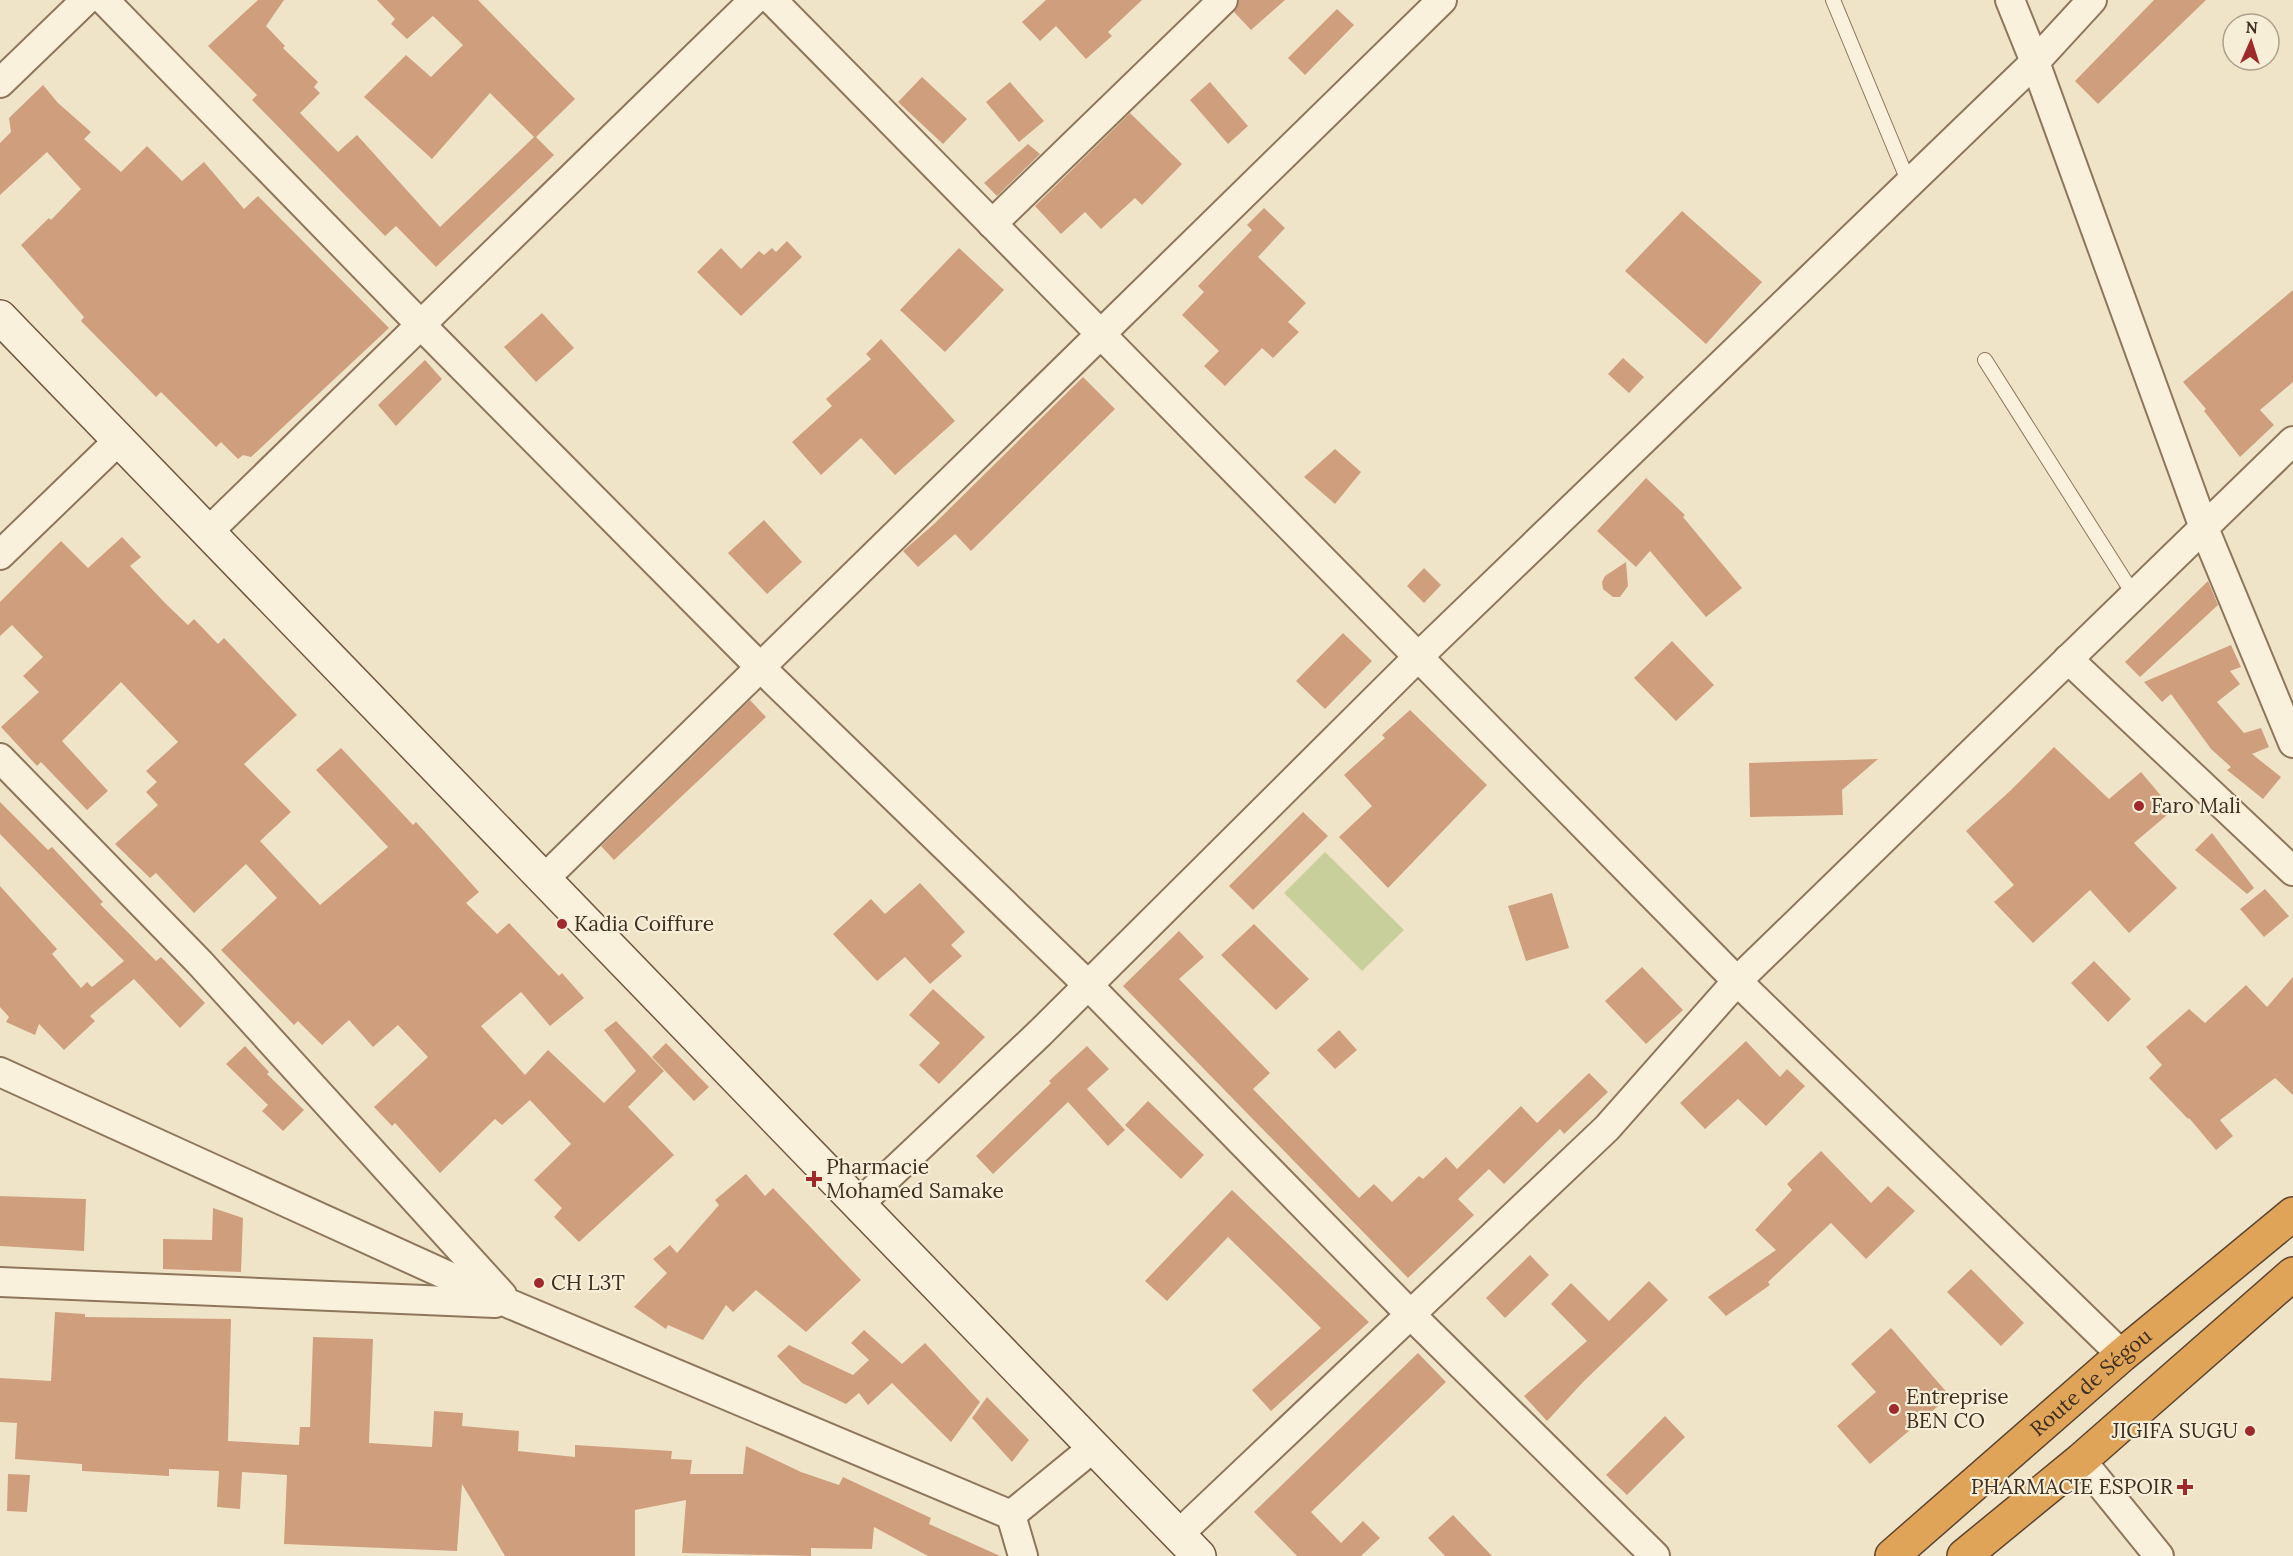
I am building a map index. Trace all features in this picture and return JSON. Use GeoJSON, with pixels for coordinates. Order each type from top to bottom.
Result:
{"type":"FeatureCollection","features":[{"type":"Feature","properties":{"kind":"highway","name":"Route de Ségou"},"geometry":{"type":"LineString","coordinates":[[1892,1556],[2122,1355],[2293,1214]]}},
{"type":"Feature","properties":{"kind":"highway"},"geometry":{"type":"LineString","coordinates":[[1964,1556],[2081,1460],[2293,1274]]}},
{"type":"Feature","properties":{"kind":"main road"},"geometry":{"type":"LineString","coordinates":[[0,317],[1189,1545]]}},
{"type":"Feature","properties":{"kind":"street"},"geometry":{"type":"LineString","coordinates":[[0,83],[86,0]]}},
{"type":"Feature","properties":{"kind":"street"},"geometry":{"type":"LineString","coordinates":[[104,0],[760,668],[1087,984],[1410,1314],[1655,1556]]}},
{"type":"Feature","properties":{"kind":"street"},"geometry":{"type":"LineString","coordinates":[[208,532],[754,0]]}},
{"type":"Feature","properties":{"kind":"street"},"geometry":{"type":"LineString","coordinates":[[772,0],[1737,981],[2122,1355]]}},
{"type":"Feature","properties":{"kind":"street"},"geometry":{"type":"LineString","coordinates":[[992,224],[1223,0]]}},
{"type":"Feature","properties":{"kind":"street"},"geometry":{"type":"LineString","coordinates":[[2010,0],[2035,62],[2204,528],[2293,743]]}},
{"type":"Feature","properties":{"kind":"street"},"geometry":{"type":"LineString","coordinates":[[859,1204],[1040,1033],[1418,657],[2035,62],[2092,0]]}},
{"type":"Feature","properties":{"kind":"street"},"geometry":{"type":"LineString","coordinates":[[544,879],[1101,334],[1427,3]]}},
{"type":"Feature","properties":{"kind":"street"},"geometry":{"type":"LineString","coordinates":[[0,555],[119,440]]}},
{"type":"Feature","properties":{"kind":"street"},"geometry":{"type":"LineString","coordinates":[[1189,1545],[1410,1314],[1607,1128],[1737,981],[2293,441]]}},
{"type":"Feature","properties":{"kind":"street"},"geometry":{"type":"LineString","coordinates":[[2068,659],[2293,871]]}},
{"type":"Feature","properties":{"kind":"street"},"geometry":{"type":"LineString","coordinates":[[0,758],[200,963],[510,1304]]}},
{"type":"Feature","properties":{"kind":"street"},"geometry":{"type":"LineString","coordinates":[[0,1072],[510,1304],[1011,1515]]}},
{"type":"Feature","properties":{"kind":"street"},"geometry":{"type":"LineString","coordinates":[[0,1282],[510,1304]]}},
{"type":"Feature","properties":{"kind":"street"},"geometry":{"type":"LineString","coordinates":[[1011,1515],[1094,1448]]}},
{"type":"Feature","properties":{"kind":"street"},"geometry":{"type":"LineString","coordinates":[[2081,1460],[2158,1556]]}},
{"type":"Feature","properties":{"kind":"street"},"geometry":{"type":"LineString","coordinates":[[1011,1515],[1023,1556]]}},
{"type":"Feature","properties":{"kind":"lane"},"geometry":{"type":"LineString","coordinates":[[1833,0],[1909,183]]}},
{"type":"Feature","properties":{"kind":"lane"},"geometry":{"type":"LineString","coordinates":[[1984,360],[2134,595]]}},
{"type":"Feature","properties":{"kind":"green space"},"geometry":{"type":"Polygon","coordinates":[[[1325,852],[1404,930],[1362,971],[1284,893],[1325,852]]]}},
{"type":"Feature","properties":{"kind":"building"},"geometry":{"type":"Polygon","coordinates":[[[258,0],[284,0],[266,26],[285,46],[283,48],[318,82],[314,87],[320,93],[300,113],[338,152],[357,135],[440,227],[534,137],[490,93],[432,159],[364,97],[406,55],[431,77],[463,45],[433,16],[407,39],[391,24],[395,19],[377,0],[478,0],[575,99],[536,137],[554,155],[436,267],[396,226],[385,236],[252,100],[257,95],[208,46],[258,0]]]}},
{"type":"Feature","properties":{"kind":"building"},"geometry":{"type":"Polygon","coordinates":[[[1046,0],[1142,0],[1108,32],[1112,36],[1086,59],[1056,26],[1040,41],[1022,22],[1046,0]]]}},
{"type":"Feature","properties":{"kind":"building"},"geometry":{"type":"Polygon","coordinates":[[[1239,0],[1285,0],[1251,30],[1234,12],[1239,0]]]}},
{"type":"Feature","properties":{"kind":"building"},"geometry":{"type":"Polygon","coordinates":[[[2154,0],[2206,0],[2098,104],[2075,81],[2154,0]]]}},
{"type":"Feature","properties":{"kind":"building"},"geometry":{"type":"Polygon","coordinates":[[[1337,9],[1354,25],[1305,75],[1288,58],[1337,9]]]}},
{"type":"Feature","properties":{"kind":"building"},"geometry":{"type":"Polygon","coordinates":[[[922,77],[967,119],[943,144],[898,102],[922,77]]]}},
{"type":"Feature","properties":{"kind":"building"},"geometry":{"type":"Polygon","coordinates":[[[1010,82],[1044,121],[1019,142],[986,102],[1010,82]]]}},
{"type":"Feature","properties":{"kind":"building"},"geometry":{"type":"Polygon","coordinates":[[[1210,82],[1248,126],[1228,144],[1190,100],[1210,82]]]}},
{"type":"Feature","properties":{"kind":"building"},"geometry":{"type":"Polygon","coordinates":[[[43,85],[58,103],[91,132],[84,139],[121,172],[147,146],[182,181],[204,162],[244,209],[258,196],[389,328],[251,457],[243,455],[238,459],[221,442],[216,447],[161,392],[156,397],[81,321],[84,317],[21,245],[49,218],[51,220],[81,189],[47,152],[0,195],[0,143],[11,132],[9,118],[43,85]]]}},
{"type":"Feature","properties":{"kind":"building"},"geometry":{"type":"Polygon","coordinates":[[[1130,113],[1182,164],[1142,205],[1135,198],[1101,229],[1085,212],[1061,234],[1035,206],[1130,113]]]}},
{"type":"Feature","properties":{"kind":"building"},"geometry":{"type":"Polygon","coordinates":[[[1028,144],[1040,154],[997,196],[984,183],[1028,144]]]}},
{"type":"Feature","properties":{"kind":"building"},"geometry":{"type":"Polygon","coordinates":[[[1264,208],[1285,228],[1258,257],[1306,303],[1288,322],[1299,332],[1273,358],[1262,348],[1225,386],[1204,366],[1219,351],[1182,315],[1204,292],[1198,286],[1252,230],[1247,225],[1264,208]]]}},
{"type":"Feature","properties":{"kind":"building"},"geometry":{"type":"Polygon","coordinates":[[[1682,211],[1762,282],[1706,344],[1625,271],[1682,211]]]}},
{"type":"Feature","properties":{"kind":"building"},"geometry":{"type":"Polygon","coordinates":[[[787,241],[802,257],[741,316],[697,272],[721,248],[741,269],[759,251],[764,255],[772,248],[776,252],[787,241]]]}},
{"type":"Feature","properties":{"kind":"building"},"geometry":{"type":"Polygon","coordinates":[[[959,248],[1004,290],[945,352],[900,310],[959,248]]]}},
{"type":"Feature","properties":{"kind":"building"},"geometry":{"type":"Polygon","coordinates":[[[2293,290],[2293,382],[2260,410],[2274,425],[2240,457],[2204,411],[2206,409],[2183,382],[2293,290]]]}},
{"type":"Feature","properties":{"kind":"building"},"geometry":{"type":"Polygon","coordinates":[[[542,313],[574,348],[536,382],[504,347],[542,313]]]}},
{"type":"Feature","properties":{"kind":"building"},"geometry":{"type":"Polygon","coordinates":[[[881,339],[955,421],[895,475],[861,438],[821,475],[792,442],[832,406],[826,399],[871,359],[866,354],[881,339]]]}},
{"type":"Feature","properties":{"kind":"building"},"geometry":{"type":"Polygon","coordinates":[[[1623,358],[1644,377],[1629,393],[1608,374],[1623,358]]]}},
{"type":"Feature","properties":{"kind":"building"},"geometry":{"type":"Polygon","coordinates":[[[425,360],[442,379],[396,426],[378,405],[425,360]]]}},
{"type":"Feature","properties":{"kind":"building"},"geometry":{"type":"Polygon","coordinates":[[[1083,377],[1115,409],[971,551],[955,534],[918,567],[903,551],[934,524],[1083,377]]]}},
{"type":"Feature","properties":{"kind":"building"},"geometry":{"type":"Polygon","coordinates":[[[1335,449],[1361,472],[1335,504],[1304,477],[1335,449]]]}},
{"type":"Feature","properties":{"kind":"building"},"geometry":{"type":"Polygon","coordinates":[[[1646,478],[1685,515],[1683,517],[1742,588],[1706,617],[1650,551],[1636,567],[1597,531],[1646,478]]]}},
{"type":"Feature","properties":{"kind":"building"},"geometry":{"type":"Polygon","coordinates":[[[764,520],[802,562],[767,594],[728,553],[764,520]]]}},
{"type":"Feature","properties":{"kind":"building"},"geometry":{"type":"Polygon","coordinates":[[[122,537],[141,557],[130,566],[166,604],[188,625],[194,619],[218,644],[224,638],[297,715],[244,764],[291,812],[260,841],[320,905],[388,847],[316,770],[341,748],[413,825],[416,822],[479,892],[466,903],[497,934],[509,923],[559,976],[562,973],[584,998],[550,1026],[521,992],[481,1026],[525,1075],[548,1050],[604,1103],[636,1071],[604,1030],[616,1021],[664,1071],[628,1107],[674,1155],[579,1242],[554,1217],[562,1208],[534,1180],[571,1144],[530,1100],[502,1125],[495,1119],[440,1173],[395,1123],[392,1126],[374,1107],[428,1057],[398,1025],[373,1047],[349,1020],[322,1045],[298,1021],[294,1025],[221,950],[277,898],[246,864],[194,913],[156,873],[150,878],[115,844],[158,805],[146,792],[157,782],[146,771],[178,742],[121,682],[62,741],[108,791],[87,810],[41,762],[37,766],[1,727],[39,692],[23,676],[43,657],[12,625],[0,636],[0,602],[61,541],[88,568],[122,537]]]}},
{"type":"Feature","properties":{"kind":"building"},"geometry":{"type":"Polygon","coordinates":[[[1626,562],[1628,586],[1620,597],[1613,597],[1603,589],[1602,582],[1605,576],[1626,562]]]}},
{"type":"Feature","properties":{"kind":"building"},"geometry":{"type":"Polygon","coordinates":[[[1424,568],[1441,585],[1424,603],[1407,586],[1424,568]]]}},
{"type":"Feature","properties":{"kind":"building"},"geometry":{"type":"Polygon","coordinates":[[[2208,581],[2218,605],[2140,677],[2125,662],[2208,581]]]}},
{"type":"Feature","properties":{"kind":"building"},"geometry":{"type":"Polygon","coordinates":[[[1343,633],[1372,661],[1325,709],[1296,681],[1343,633]]]}},
{"type":"Feature","properties":{"kind":"building"},"geometry":{"type":"Polygon","coordinates":[[[1672,641],[1714,685],[1676,721],[1634,678],[1672,641]]]}},
{"type":"Feature","properties":{"kind":"building"},"geometry":{"type":"Polygon","coordinates":[[[2231,645],[2241,667],[2230,671],[2240,684],[2217,702],[2244,733],[2261,728],[2269,747],[2252,754],[2281,777],[2263,799],[2227,770],[2231,767],[2211,749],[2171,694],[2162,702],[2144,682],[2231,645]]]}},
{"type":"Feature","properties":{"kind":"building"},"geometry":{"type":"Polygon","coordinates":[[[750,700],[766,717],[614,860],[601,846],[750,700]]]}},
{"type":"Feature","properties":{"kind":"building"},"geometry":{"type":"Polygon","coordinates":[[[1410,710],[1487,785],[1388,888],[1339,837],[1372,806],[1344,775],[1385,738],[1382,735],[1410,710]]]}},
{"type":"Feature","properties":{"kind":"building"},"geometry":{"type":"Polygon","coordinates":[[[2054,747],[2109,799],[2141,772],[2173,810],[2134,843],[2177,888],[2129,933],[2090,890],[2033,943],[1994,902],[2014,885],[1966,831],[2054,747]]]}},
{"type":"Feature","properties":{"kind":"building"},"geometry":{"type":"Polygon","coordinates":[[[1878,759],[1842,790],[1843,815],[1750,817],[1749,763],[1878,759]]]}},
{"type":"Feature","properties":{"kind":"building"},"geometry":{"type":"Polygon","coordinates":[[[0,802],[48,850],[52,847],[103,902],[100,904],[156,961],[161,957],[205,1003],[180,1028],[134,979],[90,1016],[95,1021],[64,1050],[39,1024],[35,1035],[6,1022],[9,1017],[0,1007],[0,886],[57,949],[52,954],[81,988],[87,982],[92,987],[124,961],[0,834],[0,802]]]}},
{"type":"Feature","properties":{"kind":"building"},"geometry":{"type":"Polygon","coordinates":[[[1303,812],[1328,836],[1253,910],[1229,886],[1303,812]]]}},
{"type":"Feature","properties":{"kind":"building"},"geometry":{"type":"Polygon","coordinates":[[[2212,833],[2254,888],[2247,894],[2195,850],[2212,833]]]}},
{"type":"Feature","properties":{"kind":"building"},"geometry":{"type":"Polygon","coordinates":[[[920,883],[965,932],[951,945],[962,956],[930,984],[905,957],[877,981],[833,934],[871,899],[885,914],[920,883]]]}},
{"type":"Feature","properties":{"kind":"building"},"geometry":{"type":"Polygon","coordinates":[[[2265,889],[2289,916],[2264,937],[2240,909],[2265,889]]]}},
{"type":"Feature","properties":{"kind":"building"},"geometry":{"type":"Polygon","coordinates":[[[1552,893],[1569,948],[1526,961],[1508,906],[1552,893]]]}},
{"type":"Feature","properties":{"kind":"building"},"geometry":{"type":"Polygon","coordinates":[[[1254,924],[1309,979],[1276,1010],[1221,955],[1254,924]]]}},
{"type":"Feature","properties":{"kind":"building"},"geometry":{"type":"Polygon","coordinates":[[[1179,931],[1204,957],[1179,979],[1270,1073],[1253,1089],[1359,1198],[1374,1184],[1392,1202],[1419,1176],[1423,1179],[1446,1157],[1457,1169],[1521,1106],[1537,1123],[1589,1073],[1608,1092],[1564,1134],[1560,1129],[1504,1184],[1489,1169],[1458,1199],[1474,1215],[1408,1278],[1123,986],[1179,931]]]}},
{"type":"Feature","properties":{"kind":"building"},"geometry":{"type":"Polygon","coordinates":[[[2094,961],[2131,999],[2108,1022],[2071,983],[2094,961]]]}},
{"type":"Feature","properties":{"kind":"building"},"geometry":{"type":"Polygon","coordinates":[[[1642,967],[1683,1010],[1646,1044],[1605,1001],[1642,967]]]}},
{"type":"Feature","properties":{"kind":"building"},"geometry":{"type":"Polygon","coordinates":[[[2293,977],[2293,1095],[2275,1078],[2220,1120],[2233,1136],[2216,1150],[2189,1118],[2149,1078],[2162,1065],[2146,1047],[2189,1009],[2205,1023],[2246,985],[2267,1007],[2293,977]]]}},
{"type":"Feature","properties":{"kind":"building"},"geometry":{"type":"Polygon","coordinates":[[[933,989],[985,1037],[939,1084],[919,1065],[940,1043],[909,1015],[933,989]]]}},
{"type":"Feature","properties":{"kind":"building"},"geometry":{"type":"Polygon","coordinates":[[[1339,1030],[1357,1050],[1335,1069],[1317,1050],[1339,1030]]]}},
{"type":"Feature","properties":{"kind":"building"},"geometry":{"type":"Polygon","coordinates":[[[1746,1041],[1780,1077],[1787,1069],[1805,1086],[1766,1126],[1738,1099],[1705,1129],[1680,1103],[1746,1041]]]}},
{"type":"Feature","properties":{"kind":"building"},"geometry":{"type":"Polygon","coordinates":[[[666,1043],[709,1087],[694,1101],[652,1057],[666,1043]]]}},
{"type":"Feature","properties":{"kind":"building"},"geometry":{"type":"Polygon","coordinates":[[[245,1046],[269,1072],[267,1074],[304,1110],[283,1131],[262,1111],[268,1105],[226,1064],[245,1046]]]}},
{"type":"Feature","properties":{"kind":"building"},"geometry":{"type":"Polygon","coordinates":[[[1087,1046],[1109,1069],[1087,1089],[1125,1130],[1108,1146],[1068,1102],[993,1174],[976,1156],[1051,1083],[1049,1081],[1087,1046]]]}},
{"type":"Feature","properties":{"kind":"building"},"geometry":{"type":"Polygon","coordinates":[[[1148,1101],[1204,1155],[1181,1179],[1125,1125],[1148,1101]]]}},
{"type":"Feature","properties":{"kind":"building"},"geometry":{"type":"Polygon","coordinates":[[[1821,1151],[1871,1203],[1888,1186],[1915,1211],[1866,1259],[1831,1223],[1768,1282],[1770,1285],[1726,1316],[1708,1297],[1776,1250],[1755,1230],[1792,1190],[1787,1184],[1821,1151]]]}},
{"type":"Feature","properties":{"kind":"building"},"geometry":{"type":"Polygon","coordinates":[[[746,1174],[765,1196],[773,1188],[861,1280],[806,1332],[756,1290],[733,1312],[726,1305],[703,1340],[668,1325],[666,1329],[634,1307],[667,1273],[653,1259],[670,1245],[677,1253],[719,1205],[715,1200],[746,1174]]]}},
{"type":"Feature","properties":{"kind":"building"},"geometry":{"type":"Polygon","coordinates":[[[1232,1190],[1369,1322],[1271,1411],[1252,1390],[1321,1328],[1228,1237],[1167,1301],[1145,1281],[1232,1190]]]}},
{"type":"Feature","properties":{"kind":"building"},"geometry":{"type":"Polygon","coordinates":[[[0,1196],[86,1199],[84,1251],[0,1246],[0,1196]]]}},
{"type":"Feature","properties":{"kind":"building"},"geometry":{"type":"Polygon","coordinates":[[[213,1208],[243,1218],[241,1272],[163,1269],[163,1239],[212,1240],[213,1208]]]}},
{"type":"Feature","properties":{"kind":"building"},"geometry":{"type":"Polygon","coordinates":[[[1530,1255],[1549,1275],[1505,1318],[1486,1298],[1530,1255]]]}},
{"type":"Feature","properties":{"kind":"building"},"geometry":{"type":"Polygon","coordinates":[[[1971,1269],[2024,1323],[2001,1346],[1947,1292],[1971,1269]]]}},
{"type":"Feature","properties":{"kind":"building"},"geometry":{"type":"Polygon","coordinates":[[[1649,1281],[1668,1300],[1583,1382],[1547,1421],[1524,1396],[1587,1341],[1551,1304],[1571,1283],[1609,1321],[1649,1281]]]}},
{"type":"Feature","properties":{"kind":"building"},"geometry":{"type":"Polygon","coordinates":[[[55,1312],[85,1314],[85,1317],[231,1319],[228,1441],[299,1445],[300,1427],[310,1427],[313,1337],[373,1339],[369,1443],[432,1447],[434,1411],[463,1413],[462,1426],[519,1431],[518,1451],[575,1457],[575,1445],[672,1451],[671,1459],[692,1460],[690,1474],[743,1474],[746,1446],[801,1472],[839,1485],[843,1477],[931,1518],[929,1524],[1000,1556],[928,1556],[874,1527],[872,1549],[811,1548],[811,1556],[682,1553],[686,1500],[635,1510],[635,1556],[505,1556],[462,1484],[457,1551],[284,1544],[287,1475],[242,1472],[240,1509],[217,1507],[219,1471],[169,1469],[169,1476],[82,1471],[82,1464],[15,1459],[17,1423],[0,1422],[0,1378],[51,1381],[55,1312]]]}},
{"type":"Feature","properties":{"kind":"building"},"geometry":{"type":"Polygon","coordinates":[[[1891,1328],[1950,1396],[1870,1464],[1837,1426],[1876,1392],[1851,1364],[1891,1328]]]}},
{"type":"Feature","properties":{"kind":"building"},"geometry":{"type":"Polygon","coordinates":[[[864,1330],[902,1364],[925,1343],[980,1402],[951,1442],[892,1383],[868,1405],[859,1393],[846,1404],[802,1383],[777,1356],[789,1345],[853,1375],[869,1360],[851,1343],[864,1330]]]}},
{"type":"Feature","properties":{"kind":"building"},"geometry":{"type":"Polygon","coordinates":[[[1418,1353],[1446,1382],[1311,1512],[1341,1543],[1363,1521],[1380,1538],[1361,1556],[1297,1556],[1254,1512],[1418,1353]]]}},
{"type":"Feature","properties":{"kind":"building"},"geometry":{"type":"Polygon","coordinates":[[[987,1397],[1029,1440],[1012,1462],[972,1418],[987,1397]]]}},
{"type":"Feature","properties":{"kind":"building"},"geometry":{"type":"Polygon","coordinates":[[[1665,1416],[1685,1437],[1627,1495],[1606,1475],[1665,1416]]]}},
{"type":"Feature","properties":{"kind":"building"},"geometry":{"type":"Polygon","coordinates":[[[8,1474],[30,1475],[27,1512],[7,1511],[8,1474]]]}},
{"type":"Feature","properties":{"kind":"building"},"geometry":{"type":"Polygon","coordinates":[[[1453,1515],[1492,1556],[1445,1556],[1428,1538],[1453,1515]]]}},
{"type":"Feature","properties":{"kind":"place","name":"Faro Mali"},"geometry":{"type":"Point","coordinates":[2139,806]}},
{"type":"Feature","properties":{"kind":"place","name":"Kadia Coiffure"},"geometry":{"type":"Point","coordinates":[562,924]}},
{"type":"Feature","properties":{"kind":"place","name":"Pharmacie Mohamed Samake"},"geometry":{"type":"Point","coordinates":[814,1179]}},
{"type":"Feature","properties":{"kind":"place","name":"CH L3T"},"geometry":{"type":"Point","coordinates":[539,1283]}},
{"type":"Feature","properties":{"kind":"place","name":"Entreprise BEN CO"},"geometry":{"type":"Point","coordinates":[1894,1409]}},
{"type":"Feature","properties":{"kind":"place","name":"JIGIFA SUGU"},"geometry":{"type":"Point","coordinates":[2250,1431]}},
{"type":"Feature","properties":{"kind":"place","name":"PHARMACIE ESPOIR"},"geometry":{"type":"Point","coordinates":[2185,1487]}}]}
